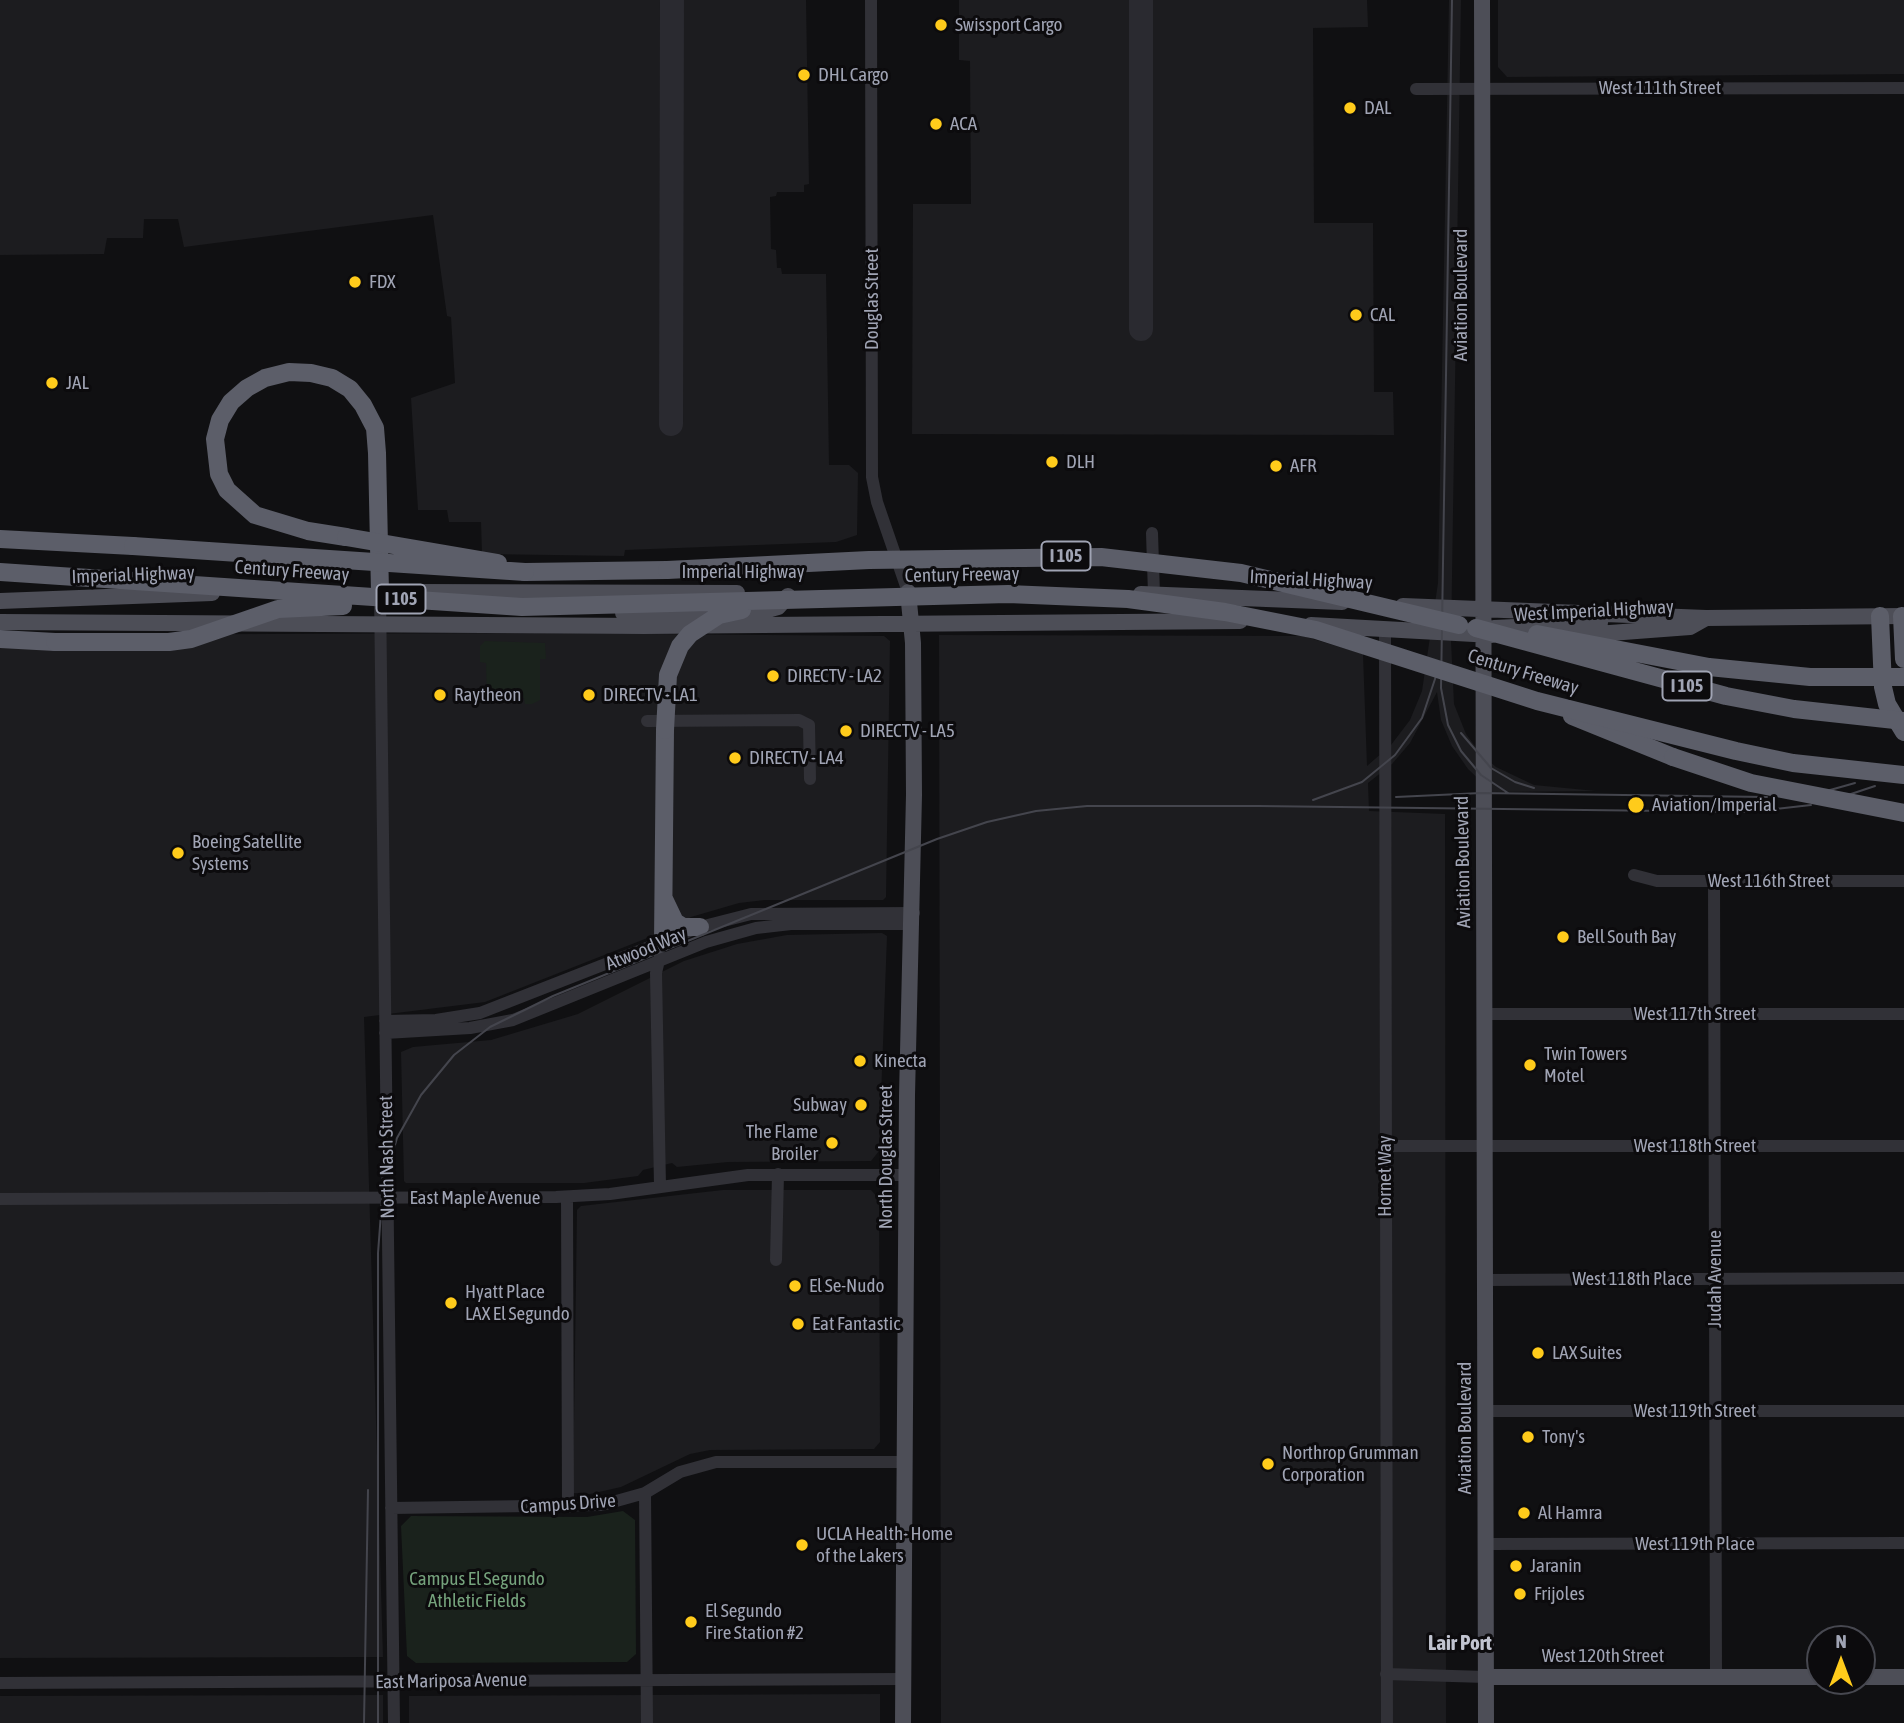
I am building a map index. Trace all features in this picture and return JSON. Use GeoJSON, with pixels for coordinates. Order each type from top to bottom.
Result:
{"type":"FeatureCollection","features":[{"type":"Feature","properties":{"kind":"highway"},"geometry":{"type":"LineString","coordinates":[[380,592],[375,428],[363,405],[350,389],[332,378],[289,372],[265,378],[247,388],[231,402],[220,420],[215,439],[219,474],[227,490],[256,515],[321,533],[485,559],[525,572]]}},
{"type":"Feature","properties":{"kind":"highway","name":"Century Freeway"},"geometry":{"type":"LineString","coordinates":[[5,537],[336,557],[525,572],[667,570],[982,557],[1101,557],[1241,573],[1726,696],[1794,709],[1904,721]]}},
{"type":"Feature","properties":{"kind":"highway","name":"Century Freeway"},"geometry":{"type":"LineString","coordinates":[[0,572],[522,607],[797,597],[1008,594],[1115,598],[1180,605],[1316,630],[1536,701],[1781,761],[1859,773],[1904,775]]}},
{"type":"Feature","properties":{"kind":"highway"},"geometry":{"type":"LineString","coordinates":[[663,942],[665,697],[668,675],[680,646],[690,634],[719,615],[797,597]]}},
{"type":"Feature","properties":{"kind":"highway"},"geometry":{"type":"LineString","coordinates":[[0,639],[55,642],[180,640],[253,615],[309,606],[522,607]]}},
{"type":"Feature","properties":{"kind":"highway"},"geometry":{"type":"LineString","coordinates":[[1880,616],[1883,687],[1888,704],[1904,732]]}},
{"type":"Feature","properties":{"kind":"highway"},"geometry":{"type":"LineString","coordinates":[[1903,616],[1904,659]]}},
{"type":"Feature","properties":{"kind":"highway"},"geometry":{"type":"LineString","coordinates":[[1479,632],[1518,630],[1647,657],[1743,671],[1810,677],[1904,677]]}},
{"type":"Feature","properties":{"kind":"highway"},"geometry":{"type":"LineString","coordinates":[[1536,701],[1673,757],[1751,783],[1904,813]]}},
{"type":"Feature","properties":{"kind":"highway"},"geometry":{"type":"LineString","coordinates":[[664,899],[676,922],[683,927],[700,927]]}},
{"type":"Feature","properties":{"kind":"main road","name":"Aviation Boulevard"},"geometry":{"type":"LineString","coordinates":[[1482,0],[1486,611],[1479,632],[1485,1014],[1486,1723]]}},
{"type":"Feature","properties":{"kind":"main road","name":"Imperial Highway"},"geometry":{"type":"LineString","coordinates":[[0,601],[222,592],[644,593],[797,597],[908,592],[1154,594],[1486,611]]}},
{"type":"Feature","properties":{"kind":"main road","name":"North Douglas Street"},"geometry":{"type":"LineString","coordinates":[[903,1723],[907,1175],[913,918],[912,623],[908,592]]}},
{"type":"Feature","properties":{"kind":"main road"},"geometry":{"type":"LineString","coordinates":[[0,622],[475,625],[760,612],[778,607],[797,597]]}},
{"type":"Feature","properties":{"kind":"main road"},"geometry":{"type":"LineString","coordinates":[[1149,620],[1164,609],[1269,605],[1300,600]]}},
{"type":"Feature","properties":{"kind":"main road","name":"West Imperial Highway"},"geometry":{"type":"LineString","coordinates":[[1486,611],[1666,614],[1706,618],[1903,616]]}},
{"type":"Feature","properties":{"kind":"main road"},"geometry":{"type":"LineString","coordinates":[[644,619],[912,623],[1149,620],[1479,632],[1494,628],[1649,621],[1666,614]]}},
{"type":"Feature","properties":{"kind":"main road","name":"West Imperial Highway"},"geometry":{"type":"LineString","coordinates":[[1479,632],[1591,635],[1690,627],[1706,618]]}},
{"type":"Feature","properties":{"kind":"main road","name":"West 120th Street"},"geometry":{"type":"LineString","coordinates":[[1486,1677],[1806,1677]]}},
{"type":"Feature","properties":{"kind":"main road"},"geometry":{"type":"LineString","coordinates":[[1876,1677],[1904,1677]]}},
{"type":"Feature","properties":{"kind":"street","name":"Douglas Street"},"geometry":{"type":"LineString","coordinates":[[871,0],[872,477],[877,502],[908,592]]}},
{"type":"Feature","properties":{"kind":"street","name":"West 111th Street"},"geometry":{"type":"LineString","coordinates":[[1416,89],[1904,88]]}},
{"type":"Feature","properties":{"kind":"street"},"geometry":{"type":"LineString","coordinates":[[1152,533],[1154,594]]}},
{"type":"Feature","properties":{"kind":"street","name":"North Nash Street"},"geometry":{"type":"LineString","coordinates":[[380,592],[394,1723]]}},
{"type":"Feature","properties":{"kind":"street"},"geometry":{"type":"LineString","coordinates":[[644,593],[644,619]]}},
{"type":"Feature","properties":{"kind":"street","name":"Hornet Way"},"geometry":{"type":"LineString","coordinates":[[1385,629],[1387,1723]]}},
{"type":"Feature","properties":{"kind":"street"},"geometry":{"type":"LineString","coordinates":[[647,721],[799,720],[810,726],[810,779]]}},
{"type":"Feature","properties":{"kind":"street","name":"West 116th Street"},"geometry":{"type":"LineString","coordinates":[[1634,875],[1657,881],[1904,881]]}},
{"type":"Feature","properties":{"kind":"street","name":"Judah Avenue"},"geometry":{"type":"LineString","coordinates":[[1714,881],[1716,1677]]}},
{"type":"Feature","properties":{"kind":"street","name":"Atwood Way"},"geometry":{"type":"LineString","coordinates":[[385,1027],[480,1013],[700,927],[751,914],[774,912],[913,918]]}},
{"type":"Feature","properties":{"kind":"street","name":"Atwood Way"},"geometry":{"type":"LineString","coordinates":[[385,1027],[470,1028],[513,1020],[706,942],[772,926],[913,918]]}},
{"type":"Feature","properties":{"kind":"street"},"geometry":{"type":"LineString","coordinates":[[660,1186],[659,961],[663,942]]}},
{"type":"Feature","properties":{"kind":"street","name":"West 117th Street"},"geometry":{"type":"LineString","coordinates":[[1485,1014],[1904,1014]]}},
{"type":"Feature","properties":{"kind":"street","name":"West 118th Street"},"geometry":{"type":"LineString","coordinates":[[1385,1146],[1904,1146]]}},
{"type":"Feature","properties":{"kind":"street"},"geometry":{"type":"LineString","coordinates":[[776,1260],[778,1174]]}},
{"type":"Feature","properties":{"kind":"street","name":"East Maple Avenue"},"geometry":{"type":"LineString","coordinates":[[0,1199],[567,1197],[720,1177],[778,1174],[907,1175]]}},
{"type":"Feature","properties":{"kind":"street"},"geometry":{"type":"LineString","coordinates":[[567,1197],[568,1507]]}},
{"type":"Feature","properties":{"kind":"street","name":"West 118th Place"},"geometry":{"type":"LineString","coordinates":[[1486,1280],[1904,1278]]}},
{"type":"Feature","properties":{"kind":"street","name":"West 119th Street"},"geometry":{"type":"LineString","coordinates":[[1486,1411],[1904,1410]]}},
{"type":"Feature","properties":{"kind":"street","name":"Campus Drive"},"geometry":{"type":"LineString","coordinates":[[391,1508],[602,1506],[645,1493],[680,1472],[716,1462],[905,1462]]}},
{"type":"Feature","properties":{"kind":"street"},"geometry":{"type":"LineString","coordinates":[[645,1493],[647,1723]]}},
{"type":"Feature","properties":{"kind":"street","name":"West 119th Place"},"geometry":{"type":"LineString","coordinates":[[1486,1544],[1904,1543]]}},
{"type":"Feature","properties":{"kind":"street","name":"West 120th Street"},"geometry":{"type":"LineString","coordinates":[[1386,1674],[1486,1677]]}},
{"type":"Feature","properties":{"kind":"street","name":"East Mariposa Avenue"},"geometry":{"type":"LineString","coordinates":[[0,1683],[903,1679]]}},
{"type":"Feature","properties":{"kind":"shaded area"},"geometry":{"type":"Polygon","coordinates":[[[0,0],[806,0],[809,184],[804,185],[804,192],[777,192],[776,196],[770,197],[771,249],[776,250],[777,268],[781,268],[782,274],[826,274],[829,465],[849,465],[858,473],[857,535],[836,542],[625,550],[624,556],[482,554],[481,522],[449,522],[447,510],[418,510],[411,398],[455,383],[451,317],[447,316],[433,215],[184,247],[178,219],[144,219],[143,238],[107,238],[104,254],[0,255],[0,0]]]}},
{"type":"Feature","properties":{"kind":"shaded area"},"geometry":{"type":"Polygon","coordinates":[[[959,0],[1367,0],[1368,27],[1313,28],[1314,223],[1373,223],[1374,392],[1393,392],[1394,435],[912,434],[913,204],[971,204],[970,61],[959,60],[959,0]]]}},
{"type":"Feature","properties":{"kind":"shaded area"},"geometry":{"type":"Polygon","coordinates":[[[1449,0],[1461,0],[1451,641],[1454,704],[1466,734],[1480,753],[1496,767],[1534,785],[1596,791],[1492,792],[1468,769],[1452,746],[1441,720],[1437,692],[1410,743],[1392,764],[1368,783],[1369,811],[1445,814],[1446,1723],[941,1723],[939,635],[1303,636],[1363,654],[1367,766],[1391,745],[1410,720],[1422,691],[1438,583],[1449,0]]]}},
{"type":"Feature","properties":{"kind":"shaded area"},"geometry":{"type":"Polygon","coordinates":[[[1498,0],[1904,0],[1904,74],[1507,77],[1498,67],[1498,0]]]}},
{"type":"Feature","properties":{"kind":"shaded area"},"geometry":{"type":"Polygon","coordinates":[[[535,633],[884,636],[890,641],[886,897],[883,900],[765,900],[739,903],[691,917],[655,935],[485,1002],[364,1017],[383,1657],[0,1658],[0,635],[535,633]]]}},
{"type":"Feature","properties":{"kind":"shaded area"},"geometry":{"type":"Polygon","coordinates":[[[882,933],[887,936],[879,1151],[871,1161],[728,1162],[677,1167],[672,1163],[643,1170],[638,1176],[584,1183],[404,1181],[401,1052],[413,1047],[491,1040],[578,1014],[684,961],[737,944],[787,935],[882,933]]]}},
{"type":"Feature","properties":{"kind":"shaded area"},"geometry":{"type":"Polygon","coordinates":[[[723,1190],[871,1190],[879,1199],[880,1442],[874,1449],[710,1450],[690,1454],[621,1487],[590,1494],[573,1493],[577,1210],[581,1206],[723,1190]]]}},
{"type":"Feature","properties":{"kind":"shaded area"},"geometry":{"type":"Polygon","coordinates":[[[880,1694],[880,1723],[409,1723],[409,1696],[880,1694]]]}},
{"type":"Feature","properties":{"kind":"shaded area"},"geometry":{"type":"Polygon","coordinates":[[[383,1695],[383,1723],[0,1723],[0,1696],[383,1695]]]}},
{"type":"Feature","properties":{"kind":"green space"},"geometry":{"type":"Polygon","coordinates":[[[485,641],[545,643],[546,659],[540,659],[540,700],[525,704],[524,698],[501,699],[501,704],[487,700],[486,663],[480,662],[480,646],[485,641]]]}},
{"type":"Feature","properties":{"kind":"green space","name":"Campus El Segundo Athletic Fields"},"geometry":{"type":"Polygon","coordinates":[[[623,1511],[635,1520],[636,1654],[627,1662],[416,1663],[407,1656],[401,1526],[411,1516],[587,1517],[623,1511]]]}},
{"type":"Feature","properties":{"kind":"taxiway"},"geometry":{"type":"LineString","coordinates":[[671,424],[672,0]]}},
{"type":"Feature","properties":{"kind":"taxiway"},"geometry":{"type":"LineString","coordinates":[[1141,0],[1141,329]]}},
{"type":"Feature","properties":{"kind":"tram line"},"geometry":{"type":"LineString","coordinates":[[1452,0],[1441,688],[1448,725],[1461,751],[1481,775],[1508,793]]}},
{"type":"Feature","properties":{"kind":"tram line"},"geometry":{"type":"LineString","coordinates":[[1313,800],[1362,782],[1395,755],[1422,718],[1436,676]]}},
{"type":"Feature","properties":{"kind":"tram line"},"geometry":{"type":"LineString","coordinates":[[1461,733],[1491,768],[1515,782],[1534,788]]}},
{"type":"Feature","properties":{"kind":"tram line"},"geometry":{"type":"LineString","coordinates":[[1823,792],[1855,783]]}},
{"type":"Feature","properties":{"kind":"tram line"},"geometry":{"type":"LineString","coordinates":[[1848,795],[1875,786]]}},
{"type":"Feature","properties":{"kind":"tram line"},"geometry":{"type":"LineString","coordinates":[[1396,797],[1481,793],[1767,797]]}},
{"type":"Feature","properties":{"kind":"tram line"},"geometry":{"type":"LineString","coordinates":[[378,1723],[378,1253],[383,1186],[397,1138],[421,1095],[454,1055],[490,1027],[553,996],[937,839],[987,822],[1036,811],[1087,806],[1258,806],[1749,812],[1811,805]]}},
{"type":"Feature","properties":{"kind":"tram line"},"geometry":{"type":"LineString","coordinates":[[364,1723],[368,1490]]}},
{"type":"Feature","properties":{"kind":"place","name":"Swissport Cargo"},"geometry":{"type":"Point","coordinates":[941,25]}},
{"type":"Feature","properties":{"kind":"place","name":"DHL Cargo"},"geometry":{"type":"Point","coordinates":[804,75]}},
{"type":"Feature","properties":{"kind":"place","name":"DAL"},"geometry":{"type":"Point","coordinates":[1350,108]}},
{"type":"Feature","properties":{"kind":"place","name":"ACA"},"geometry":{"type":"Point","coordinates":[936,124]}},
{"type":"Feature","properties":{"kind":"place","name":"FDX"},"geometry":{"type":"Point","coordinates":[355,282]}},
{"type":"Feature","properties":{"kind":"place","name":"CAL"},"geometry":{"type":"Point","coordinates":[1356,315]}},
{"type":"Feature","properties":{"kind":"place","name":"JAL"},"geometry":{"type":"Point","coordinates":[52,383]}},
{"type":"Feature","properties":{"kind":"place","name":"DLH"},"geometry":{"type":"Point","coordinates":[1052,462]}},
{"type":"Feature","properties":{"kind":"place","name":"AFR"},"geometry":{"type":"Point","coordinates":[1276,466]}},
{"type":"Feature","properties":{"kind":"place","name":"DIRECTV - LA2"},"geometry":{"type":"Point","coordinates":[773,676]}},
{"type":"Feature","properties":{"kind":"place","name":"Raytheon"},"geometry":{"type":"Point","coordinates":[440,695]}},
{"type":"Feature","properties":{"kind":"place","name":"DIRECTV - LA1"},"geometry":{"type":"Point","coordinates":[589,695]}},
{"type":"Feature","properties":{"kind":"place","name":"DIRECTV - LA5"},"geometry":{"type":"Point","coordinates":[846,731]}},
{"type":"Feature","properties":{"kind":"place","name":"DIRECTV - LA4"},"geometry":{"type":"Point","coordinates":[735,758]}},
{"type":"Feature","properties":{"kind":"place","name":"Aviation/Imperial"},"geometry":{"type":"Point","coordinates":[1636,805]}},
{"type":"Feature","properties":{"kind":"place","name":"Boeing Satellite Systems"},"geometry":{"type":"Point","coordinates":[178,853]}},
{"type":"Feature","properties":{"kind":"place","name":"Bell South Bay"},"geometry":{"type":"Point","coordinates":[1563,937]}},
{"type":"Feature","properties":{"kind":"place","name":"Kinecta"},"geometry":{"type":"Point","coordinates":[860,1061]}},
{"type":"Feature","properties":{"kind":"place","name":"Twin Towers Motel"},"geometry":{"type":"Point","coordinates":[1530,1065]}},
{"type":"Feature","properties":{"kind":"place","name":"Subway"},"geometry":{"type":"Point","coordinates":[861,1105]}},
{"type":"Feature","properties":{"kind":"place","name":"The Flame Broiler"},"geometry":{"type":"Point","coordinates":[832,1143]}},
{"type":"Feature","properties":{"kind":"place","name":"El Se-Nudo"},"geometry":{"type":"Point","coordinates":[795,1286]}},
{"type":"Feature","properties":{"kind":"place","name":"Hyatt Place LAX El Segundo"},"geometry":{"type":"Point","coordinates":[451,1303]}},
{"type":"Feature","properties":{"kind":"place","name":"Eat Fantastic"},"geometry":{"type":"Point","coordinates":[798,1324]}},
{"type":"Feature","properties":{"kind":"place","name":"LAX Suites"},"geometry":{"type":"Point","coordinates":[1538,1353]}},
{"type":"Feature","properties":{"kind":"place","name":"Tony's"},"geometry":{"type":"Point","coordinates":[1528,1437]}},
{"type":"Feature","properties":{"kind":"place","name":"Northrop Grumman Corporation"},"geometry":{"type":"Point","coordinates":[1268,1464]}},
{"type":"Feature","properties":{"kind":"place","name":"Al Hamra"},"geometry":{"type":"Point","coordinates":[1524,1513]}},
{"type":"Feature","properties":{"kind":"place","name":"UCLA Health- Home of the Lakers"},"geometry":{"type":"Point","coordinates":[802,1545]}},
{"type":"Feature","properties":{"kind":"place","name":"Jaranin"},"geometry":{"type":"Point","coordinates":[1516,1566]}},
{"type":"Feature","properties":{"kind":"place","name":"Frijoles"},"geometry":{"type":"Point","coordinates":[1520,1594]}},
{"type":"Feature","properties":{"kind":"place","name":"El Segundo Fire Station #2"},"geometry":{"type":"Point","coordinates":[691,1622]}},
{"type":"Feature","properties":{"kind":"district","name":"Lair Port"},"geometry":{"type":"Point","coordinates":[1460,1643]}}]}
